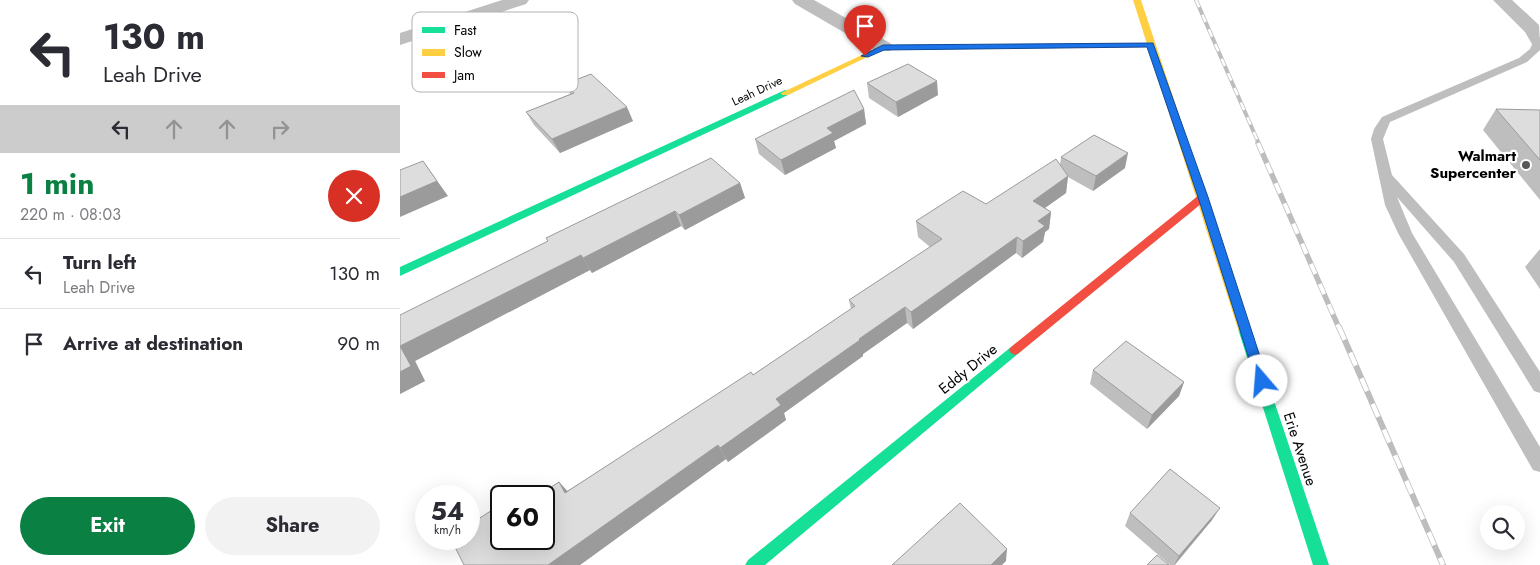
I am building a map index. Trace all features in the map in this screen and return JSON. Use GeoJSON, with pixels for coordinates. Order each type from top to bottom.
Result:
{"type":"FeatureCollection","features":[{"type":"Feature","properties":{"kind":"street"},"geometry":{"type":"LineString","coordinates":[[483,12],[520,0]]}},
{"type":"Feature","properties":{"kind":"street"},"geometry":{"type":"LineString","coordinates":[[801,0],[883,47]]}},
{"type":"Feature","properties":{"kind":"street","name":"Erie Avenue"},"geometry":{"type":"LineString","coordinates":[[1137,0],[1150,45],[1203,197],[1321,565]]}},
{"type":"Feature","properties":{"kind":"street"},"geometry":{"type":"LineString","coordinates":[[1502,0],[1532,29],[1539,40]]}},
{"type":"Feature","properties":{"kind":"street"},"geometry":{"type":"LineString","coordinates":[[400,39],[412,35]]}},
{"type":"Feature","properties":{"kind":"street","name":"Leah Drive"},"geometry":{"type":"LineString","coordinates":[[400,272],[883,47],[1150,45]]}},
{"type":"Feature","properties":{"kind":"street","name":"Eddy Drive"},"geometry":{"type":"LineString","coordinates":[[753,565],[1203,197]]}},
{"type":"Feature","properties":{"kind":"lane"},"geometry":{"type":"LineString","coordinates":[[1539,40],[1537,48],[1532,55],[1386,120],[1380,129],[1377,139],[1392,205],[1405,233],[1540,464]]}},
{"type":"Feature","properties":{"kind":"lane"},"geometry":{"type":"LineString","coordinates":[[1385,176],[1459,258],[1540,386]]}},
{"type":"Feature","properties":{"kind":"building"},"geometry":{"type":"Polygon","coordinates":[[[908,64],[937,81],[896,102],[867,83],[908,64]]]}},
{"type":"Feature","properties":{"kind":"building"},"geometry":{"type":"Polygon","coordinates":[[[591,74],[627,107],[552,139],[526,112],[573,92],[578,92],[578,79],[591,74]]]}},
{"type":"Feature","properties":{"kind":"building"},"geometry":{"type":"Polygon","coordinates":[[[854,90],[864,109],[827,128],[833,133],[781,160],[755,139],[854,90]]]}},
{"type":"Feature","properties":{"kind":"building"},"geometry":{"type":"Polygon","coordinates":[[[1496,109],[1540,110],[1540,160],[1496,109]]]}},
{"type":"Feature","properties":{"kind":"building"},"geometry":{"type":"Polygon","coordinates":[[[1094,135],[1128,153],[1096,176],[1061,157],[1094,135]]]}},
{"type":"Feature","properties":{"kind":"building"},"geometry":{"type":"Polygon","coordinates":[[[711,158],[740,183],[679,215],[675,211],[583,258],[581,255],[400,346],[400,315],[548,241],[546,238],[711,158]]]}},
{"type":"Feature","properties":{"kind":"building"},"geometry":{"type":"Polygon","coordinates":[[[1056,159],[1068,176],[1033,201],[1051,212],[1038,221],[1045,226],[1023,241],[1017,237],[911,312],[905,307],[776,399],[781,405],[720,448],[718,445],[548,565],[464,565],[456,550],[480,550],[480,518],[490,511],[490,550],[555,550],[554,485],[559,482],[565,493],[751,372],[753,375],[855,306],[849,300],[942,239],[916,221],[963,191],[986,204],[1056,159]]]}},
{"type":"Feature","properties":{"kind":"building"},"geometry":{"type":"Polygon","coordinates":[[[423,161],[437,181],[400,197],[400,170],[423,161]]]}},
{"type":"Feature","properties":{"kind":"building"},"geometry":{"type":"Polygon","coordinates":[[[1126,341],[1184,382],[1152,415],[1093,370],[1126,341]]]}},
{"type":"Feature","properties":{"kind":"building"},"geometry":{"type":"Polygon","coordinates":[[[400,346],[411,366],[400,372],[400,346]]]}},
{"type":"Feature","properties":{"kind":"building"},"geometry":{"type":"Polygon","coordinates":[[[1170,469],[1220,508],[1179,556],[1130,513],[1170,469]]]}},
{"type":"Feature","properties":{"kind":"building"},"geometry":{"type":"Polygon","coordinates":[[[960,503],[1007,549],[991,565],[892,565],[960,503]]]}},
{"type":"Feature","properties":{"kind":"building"},"geometry":{"type":"Polygon","coordinates":[[[1157,555],[1169,565],[1147,565],[1157,555]]]}},
{"type":"Feature","properties":{"kind":"railway"},"geometry":{"type":"LineString","coordinates":[[1196,0],[1259,144]]}},
{"type":"Feature","properties":{"kind":"railway"},"geometry":{"type":"LineString","coordinates":[[1258,143],[1339,328]]}},
{"type":"Feature","properties":{"kind":"railway"},"geometry":{"type":"LineString","coordinates":[[1339,327],[1443,565]]}},
{"type":"Feature","properties":{"kind":"traffic: fast"},"geometry":{"type":"LineString","coordinates":[[400,272],[785,93]]}},
{"type":"Feature","properties":{"kind":"traffic: fast"},"geometry":{"type":"LineString","coordinates":[[1244,329],[1321,565]]}},
{"type":"Feature","properties":{"kind":"traffic: fast"},"geometry":{"type":"LineString","coordinates":[[753,565],[1015,350]]}},
{"type":"Feature","properties":{"kind":"traffic: slow"},"geometry":{"type":"LineString","coordinates":[[1137,0],[1244,329]]}},
{"type":"Feature","properties":{"kind":"traffic: slow"},"geometry":{"type":"LineString","coordinates":[[785,93],[883,47],[1069,46]]}},
{"type":"Feature","properties":{"kind":"traffic: jam"},"geometry":{"type":"LineString","coordinates":[[1069,46],[1150,45]]}},
{"type":"Feature","properties":{"kind":"traffic: jam"},"geometry":{"type":"LineString","coordinates":[[1015,350],[1203,197]]}},
{"type":"Feature","properties":{"kind":"place","name":"Walmart Supercenter"},"geometry":{"type":"Point","coordinates":[1526,165]}},
{"type":"Feature","properties":{"kind":"route"},"geometry":{"type":"LineString","coordinates":[[865,56],[883,47],[1150,45],[1203,197],[1262,381]]}}]}
